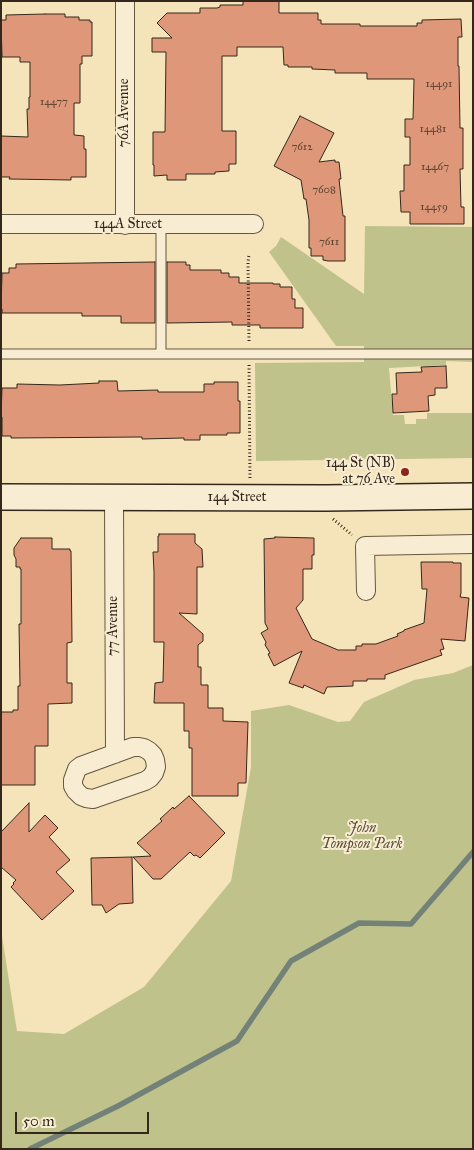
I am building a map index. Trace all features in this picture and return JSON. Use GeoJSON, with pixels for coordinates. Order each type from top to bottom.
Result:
{"type":"FeatureCollection","features":[{"type":"Feature","properties":{"kind":"main road","name":"144 Street"},"geometry":{"type":"LineString","coordinates":[[1,497],[326,498],[473,496]]}},
{"type":"Feature","properties":{"kind":"street","name":"76A Avenue"},"geometry":{"type":"LineString","coordinates":[[124,225],[125,1]]}},
{"type":"Feature","properties":{"kind":"street","name":"144A Street"},"geometry":{"type":"LineString","coordinates":[[1,224],[254,224]]}},
{"type":"Feature","properties":{"kind":"street","name":"77 Avenue"},"geometry":{"type":"LineString","coordinates":[[114,497],[115,754]]}},
{"type":"Feature","properties":{"kind":"street"},"geometry":{"type":"LineString","coordinates":[[366,591],[358,541],[473,544]]}},
{"type":"Feature","properties":{"kind":"lane"},"geometry":{"type":"LineString","coordinates":[[161,354],[162,225]]}},
{"type":"Feature","properties":{"kind":"lane"},"geometry":{"type":"LineString","coordinates":[[1,354],[473,354]]}},
{"type":"Feature","properties":{"kind":"path"},"geometry":{"type":"LineString","coordinates":[[333,519],[358,541]]}},
{"type":"Feature","properties":{"kind":"green space"},"geometry":{"type":"Polygon","coordinates":[[[365,226],[473,227],[473,362],[446,361],[446,365],[389,368],[393,415],[404,415],[405,424],[416,424],[416,419],[427,419],[427,413],[473,413],[473,458],[256,461],[255,363],[364,362],[364,346],[336,346],[269,252],[276,246],[281,237],[364,294],[365,226]]]}},
{"type":"Feature","properties":{"kind":"green space","name":"John Tompson Park"},"geometry":{"type":"Polygon","coordinates":[[[473,665],[473,1149],[1,1149],[1,930],[17,1031],[64,1034],[144,987],[231,881],[251,767],[251,711],[289,705],[338,722],[350,721],[364,702],[414,680],[453,673],[473,665]]]}},
{"type":"Feature","properties":{"kind":"building"},"geometry":{"type":"Polygon","coordinates":[[[243,1],[279,1],[279,13],[318,13],[318,20],[321,20],[321,24],[417,26],[417,23],[422,23],[422,20],[461,19],[462,37],[458,37],[458,66],[460,128],[463,128],[463,169],[460,169],[461,207],[464,207],[464,224],[410,224],[410,212],[401,212],[400,191],[404,191],[404,165],[410,165],[410,137],[405,137],[405,119],[413,119],[414,79],[367,79],[367,73],[335,73],[335,70],[312,69],[312,67],[288,67],[288,65],[284,65],[283,47],[237,47],[237,56],[222,56],[222,131],[236,131],[236,164],[229,164],[229,171],[215,172],[215,174],[186,174],[186,180],[167,180],[167,175],[154,176],[153,132],[165,132],[166,52],[152,52],[152,38],[172,38],[157,23],[167,13],[200,13],[200,8],[217,8],[220,5],[243,5],[243,1]]]}},
{"type":"Feature","properties":{"kind":"building"},"geometry":{"type":"Polygon","coordinates":[[[65,14],[65,17],[79,17],[79,20],[90,20],[92,22],[92,56],[82,56],[82,64],[80,64],[80,103],[74,103],[74,135],[84,136],[86,177],[71,177],[71,180],[9,179],[10,177],[1,177],[1,136],[28,137],[27,109],[29,109],[30,97],[30,62],[20,62],[20,57],[2,57],[1,20],[6,20],[6,15],[65,14]]]}},
{"type":"Feature","properties":{"kind":"building"},"geometry":{"type":"Polygon","coordinates":[[[300,116],[334,133],[319,162],[335,160],[335,162],[339,162],[343,216],[345,216],[345,261],[328,261],[323,260],[323,256],[311,256],[311,248],[309,248],[309,220],[301,180],[274,166],[300,116]]]}},
{"type":"Feature","properties":{"kind":"building"},"geometry":{"type":"Polygon","coordinates":[[[155,262],[155,323],[121,323],[121,316],[82,316],[82,313],[2,313],[2,273],[9,273],[9,268],[16,268],[16,264],[155,262]]]}},
{"type":"Feature","properties":{"kind":"building"},"geometry":{"type":"Polygon","coordinates":[[[167,262],[186,262],[186,265],[190,265],[190,270],[221,270],[221,273],[229,273],[229,277],[239,277],[239,283],[273,283],[280,284],[280,287],[292,287],[292,299],[295,299],[295,308],[303,308],[303,328],[260,328],[260,325],[232,325],[232,322],[167,323],[167,262]]]}},
{"type":"Feature","properties":{"kind":"building"},"geometry":{"type":"Polygon","coordinates":[[[446,366],[447,388],[435,388],[435,395],[428,396],[429,411],[393,413],[392,394],[397,394],[396,373],[422,372],[421,367],[446,366]]]}},
{"type":"Feature","properties":{"kind":"building"},"geometry":{"type":"Polygon","coordinates":[[[99,381],[117,381],[118,391],[158,390],[158,392],[204,392],[204,384],[238,382],[240,433],[200,435],[200,440],[184,440],[184,438],[142,439],[142,437],[11,438],[11,436],[2,436],[2,388],[17,388],[17,384],[60,385],[99,383],[99,381]]]}},
{"type":"Feature","properties":{"kind":"building"},"geometry":{"type":"Polygon","coordinates":[[[159,534],[195,534],[195,543],[202,549],[203,567],[197,567],[197,614],[179,613],[203,634],[203,641],[198,645],[198,667],[201,667],[201,685],[208,685],[208,708],[223,708],[223,721],[248,722],[246,783],[238,783],[238,796],[192,796],[192,748],[189,748],[189,731],[184,731],[184,703],[154,703],[155,683],[163,682],[164,642],[154,642],[153,552],[158,552],[159,534]]]}},
{"type":"Feature","properties":{"kind":"building"},"geometry":{"type":"Polygon","coordinates":[[[275,537],[314,538],[312,569],[303,569],[303,600],[296,608],[312,639],[338,650],[356,650],[356,646],[376,644],[398,636],[397,634],[404,630],[424,623],[427,589],[422,589],[421,562],[453,562],[461,563],[460,597],[469,598],[465,641],[441,639],[444,649],[440,650],[442,655],[385,675],[385,679],[353,681],[353,686],[327,687],[324,694],[304,685],[303,688],[289,683],[302,651],[274,666],[261,633],[268,629],[265,623],[264,539],[275,537]]]}},
{"type":"Feature","properties":{"kind":"building"},"geometry":{"type":"Polygon","coordinates":[[[21,538],[52,538],[52,549],[70,549],[71,551],[72,642],[67,643],[67,683],[72,683],[72,703],[48,704],[48,746],[35,746],[35,785],[1,785],[1,712],[18,710],[18,686],[20,686],[19,624],[21,624],[21,569],[16,567],[14,548],[21,538]]]}},
{"type":"Feature","properties":{"kind":"building"},"geometry":{"type":"Polygon","coordinates":[[[189,796],[225,833],[200,858],[190,852],[161,879],[153,879],[133,857],[151,856],[137,843],[162,821],[160,819],[173,807],[174,809],[189,796]]]}},
{"type":"Feature","properties":{"kind":"building"},"geometry":{"type":"Polygon","coordinates":[[[29,803],[29,832],[45,815],[58,828],[49,837],[70,860],[56,872],[74,891],[42,920],[11,887],[16,880],[1,867],[1,832],[29,803]]]}},
{"type":"Feature","properties":{"kind":"building"},"geometry":{"type":"Polygon","coordinates":[[[132,857],[133,903],[119,904],[106,913],[102,905],[92,905],[91,858],[132,857]]]}},
{"type":"Feature","properties":{"kind":"waterway"},"geometry":{"type":"LineString","coordinates":[[30,1149],[118,1106],[237,1041],[291,961],[359,923],[411,924],[473,852]]}},
{"type":"Feature","properties":{"kind":"place","name":"144 St (NB) at 76 Ave"},"geometry":{"type":"Point","coordinates":[405,472]}}]}
